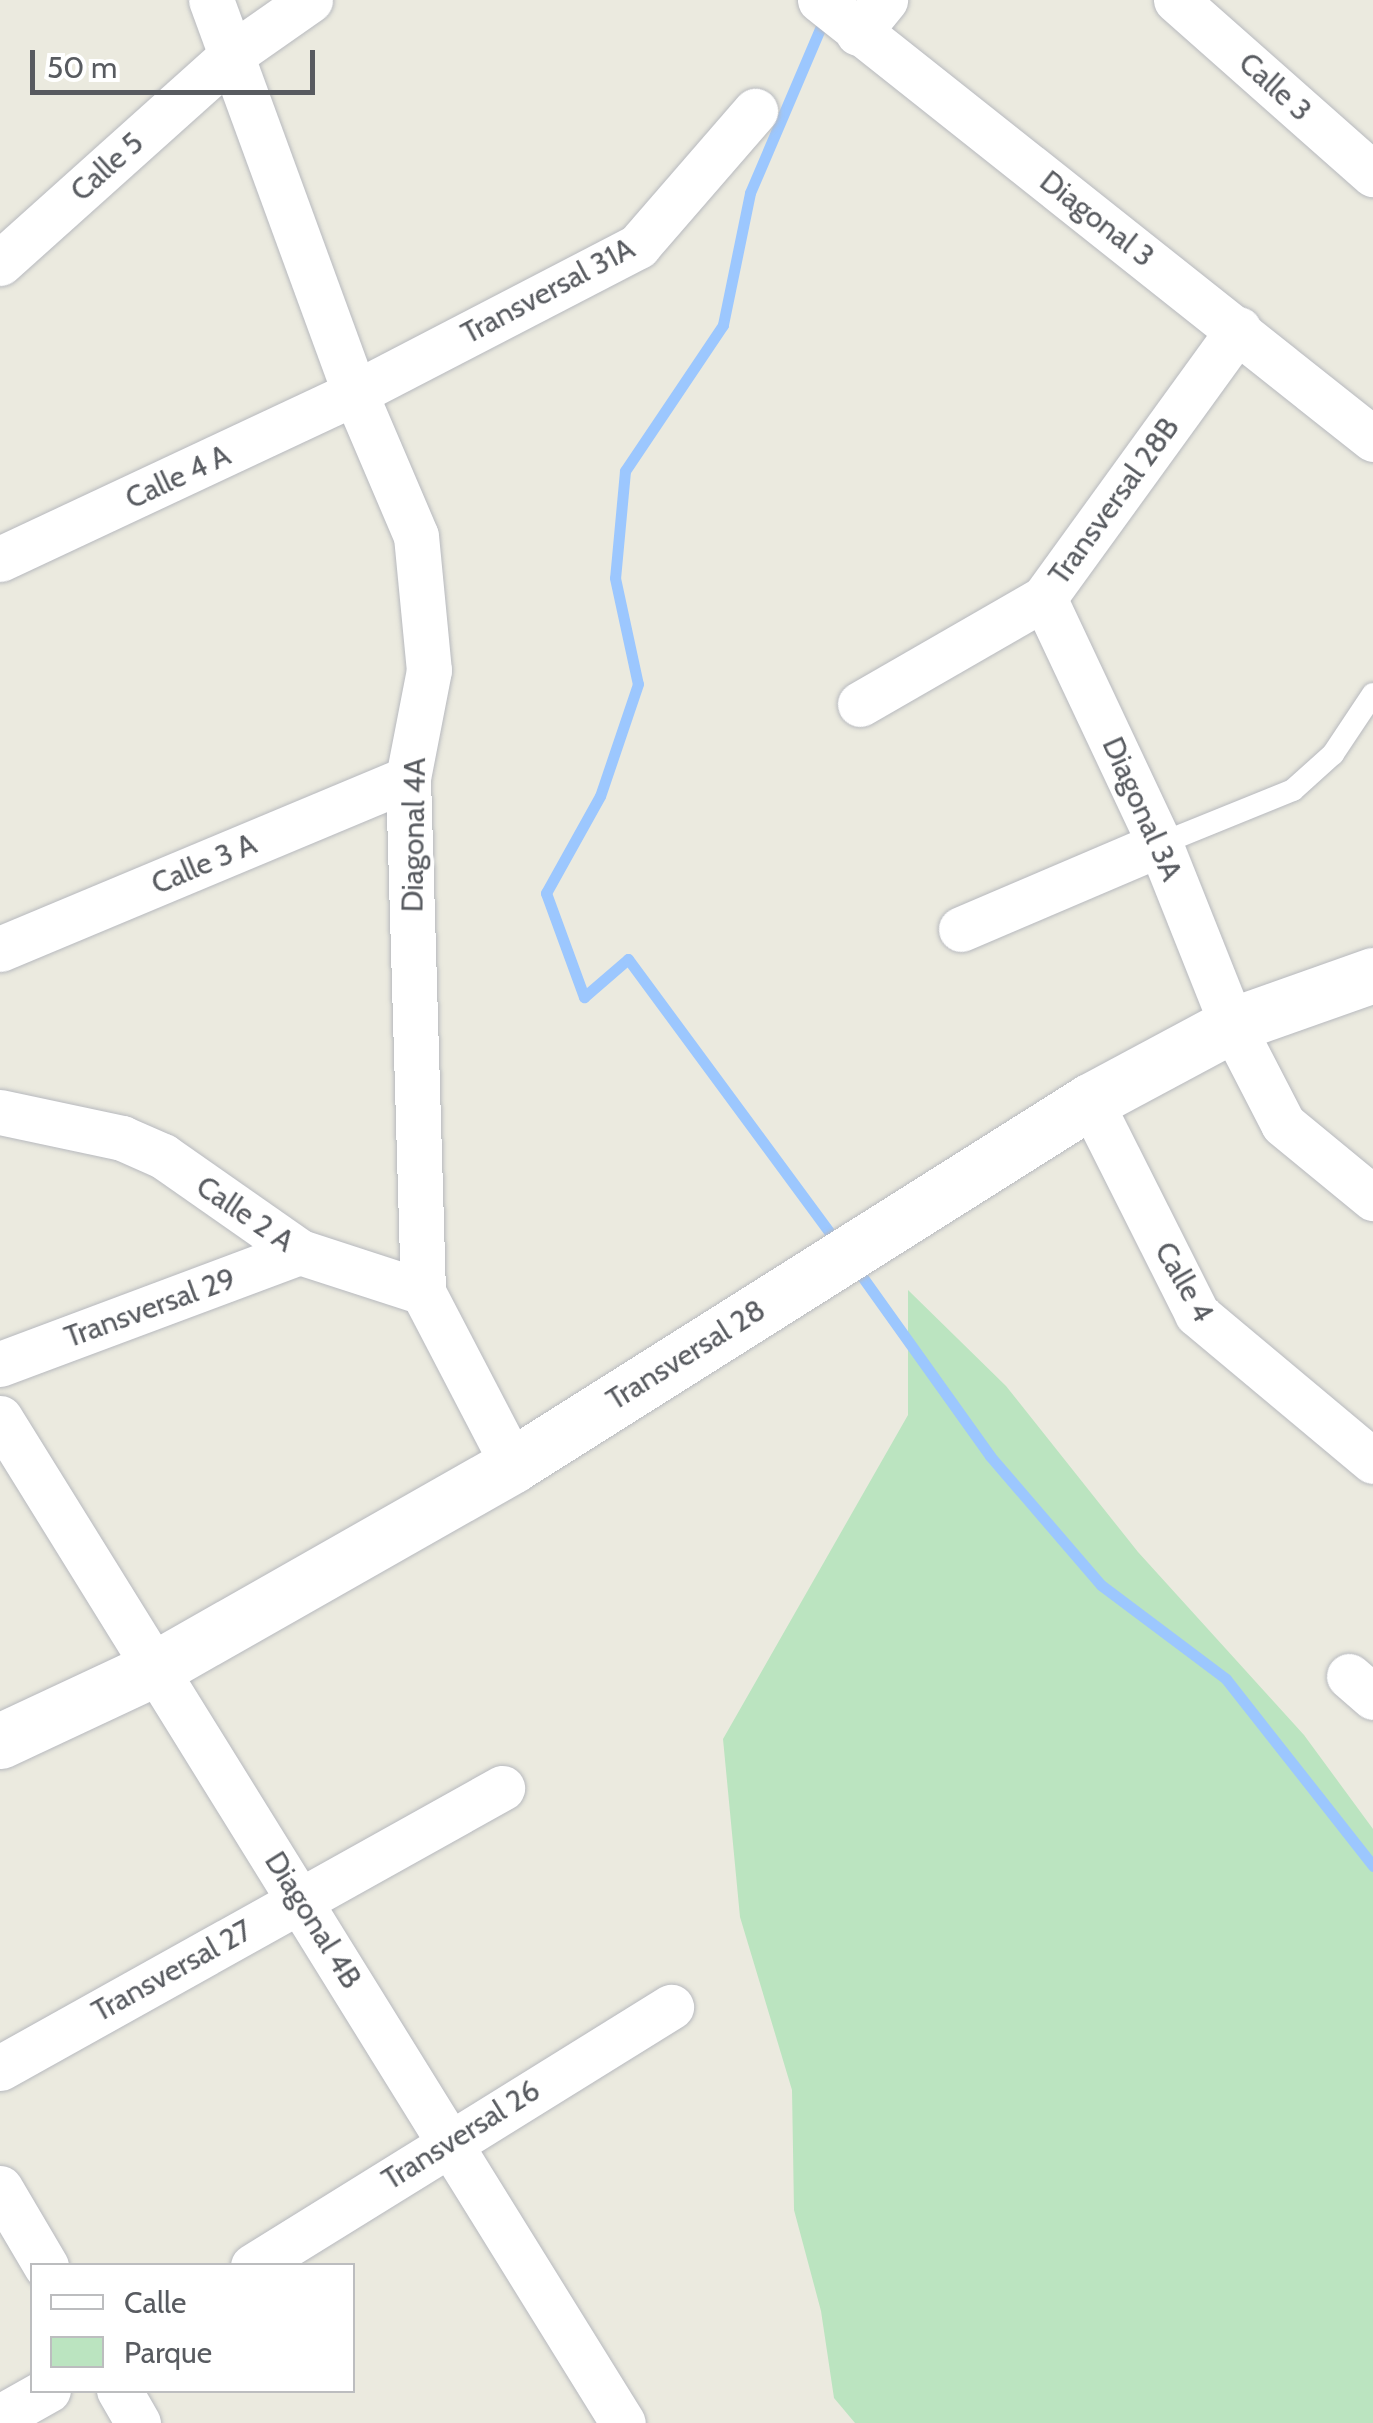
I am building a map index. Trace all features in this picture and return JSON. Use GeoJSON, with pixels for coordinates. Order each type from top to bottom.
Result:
{"type":"FeatureCollection","features":[{"type":"Feature","properties":{"kind":"main road","name":"Transversal 28"},"geometry":{"type":"LineString","coordinates":[[0,1741],[156,1668],[513,1464],[1090,1101],[1232,1025],[1373,975]]}},
{"type":"Feature","properties":{"kind":"street","name":"Diagonal 4A"},"geometry":{"type":"LineString","coordinates":[[211,0],[355,393],[416,536],[429,670],[408,778],[423,1292]]}},
{"type":"Feature","properties":{"kind":"street","name":"Calle 5"},"geometry":{"type":"LineString","coordinates":[[0,263],[232,54],[310,0]]}},
{"type":"Feature","properties":{"kind":"street","name":"Calle 3"},"geometry":{"type":"LineString","coordinates":[[1176,0],[1373,174]]}},
{"type":"Feature","properties":{"kind":"street","name":"Diagonal 3"},"geometry":{"type":"LineString","coordinates":[[851,13],[1373,439]]}},
{"type":"Feature","properties":{"kind":"street","name":"Transversal 31A"},"geometry":{"type":"LineString","coordinates":[[355,393],[638,246],[756,111]]}},
{"type":"Feature","properties":{"kind":"street","name":"Transversal 28B"},"geometry":{"type":"LineString","coordinates":[[860,704],[1044,598],[1238,329]]}},
{"type":"Feature","properties":{"kind":"street","name":"Calle 4 A"},"geometry":{"type":"LineString","coordinates":[[0,560],[355,393]]}},
{"type":"Feature","properties":{"kind":"street","name":"Diagonal 3A"},"geometry":{"type":"LineString","coordinates":[[1044,598],[1160,844],[1232,1025],[1283,1124],[1373,1198]]}},
{"type":"Feature","properties":{"kind":"street","name":"Calle 3 A"},"geometry":{"type":"LineString","coordinates":[[0,949],[408,778]]}},
{"type":"Feature","properties":{"kind":"street"},"geometry":{"type":"LineString","coordinates":[[961,929],[1160,844]]}},
{"type":"Feature","properties":{"kind":"street","name":"Calle 4"},"geometry":{"type":"LineString","coordinates":[[1090,1101],[1197,1314],[1373,1461]]}},
{"type":"Feature","properties":{"kind":"street","name":"Calle 2 A"},"geometry":{"type":"LineString","coordinates":[[0,1112],[122,1138],[163,1156],[300,1252],[423,1292]]}},
{"type":"Feature","properties":{"kind":"street","name":"Transversal 29"},"geometry":{"type":"LineString","coordinates":[[0,1364],[300,1252]]}},
{"type":"Feature","properties":{"kind":"street"},"geometry":{"type":"LineString","coordinates":[[423,1292],[513,1464]]}},
{"type":"Feature","properties":{"kind":"street","name":"Diagonal 4B"},"geometry":{"type":"LineString","coordinates":[[0,1418],[451,2140],[612,2419]]}},
{"type":"Feature","properties":{"kind":"street","name":"Transversal 27"},"geometry":{"type":"LineString","coordinates":[[0,2068],[502,1788]]}},
{"type":"Feature","properties":{"kind":"street","name":"Transversal 26"},"geometry":{"type":"LineString","coordinates":[[258,2263],[451,2140],[672,2007]]}},
{"type":"Feature","properties":{"kind":"street"},"geometry":{"type":"LineString","coordinates":[[0,2188],[44,2263]]}},
{"type":"Feature","properties":{"kind":"street"},"geometry":{"type":"LineString","coordinates":[[0,2417],[43,2393]]}},
{"type":"Feature","properties":{"kind":"street"},"geometry":{"type":"LineString","coordinates":[[122,2393],[138,2423]]}},
{"type":"Feature","properties":{"kind":"lane"},"geometry":{"type":"LineString","coordinates":[[1160,844],[1293,790],[1333,754],[1373,694]]}},
{"type":"Feature","properties":{"kind":"green space"},"geometry":{"type":"Polygon","coordinates":[[[908,1290],[1006,1386],[1138,1552],[1304,1735],[1373,1829],[1373,2423],[855,2423],[834,2398],[821,2311],[794,2210],[792,2090],[740,1917],[723,1739],[908,1415],[908,1290]]]}},
{"type":"Feature","properties":{"kind":"waterway"},"geometry":{"type":"LineString","coordinates":[[825,17],[750,193],[723,325],[625,471],[615,578],[638,684],[600,796],[546,893],[584,997],[628,959],[839,1245]]}},
{"type":"Feature","properties":{"kind":"waterway"},"geometry":{"type":"LineString","coordinates":[[856,1268],[990,1456],[1101,1585],[1226,1679],[1373,1866]]}}]}
